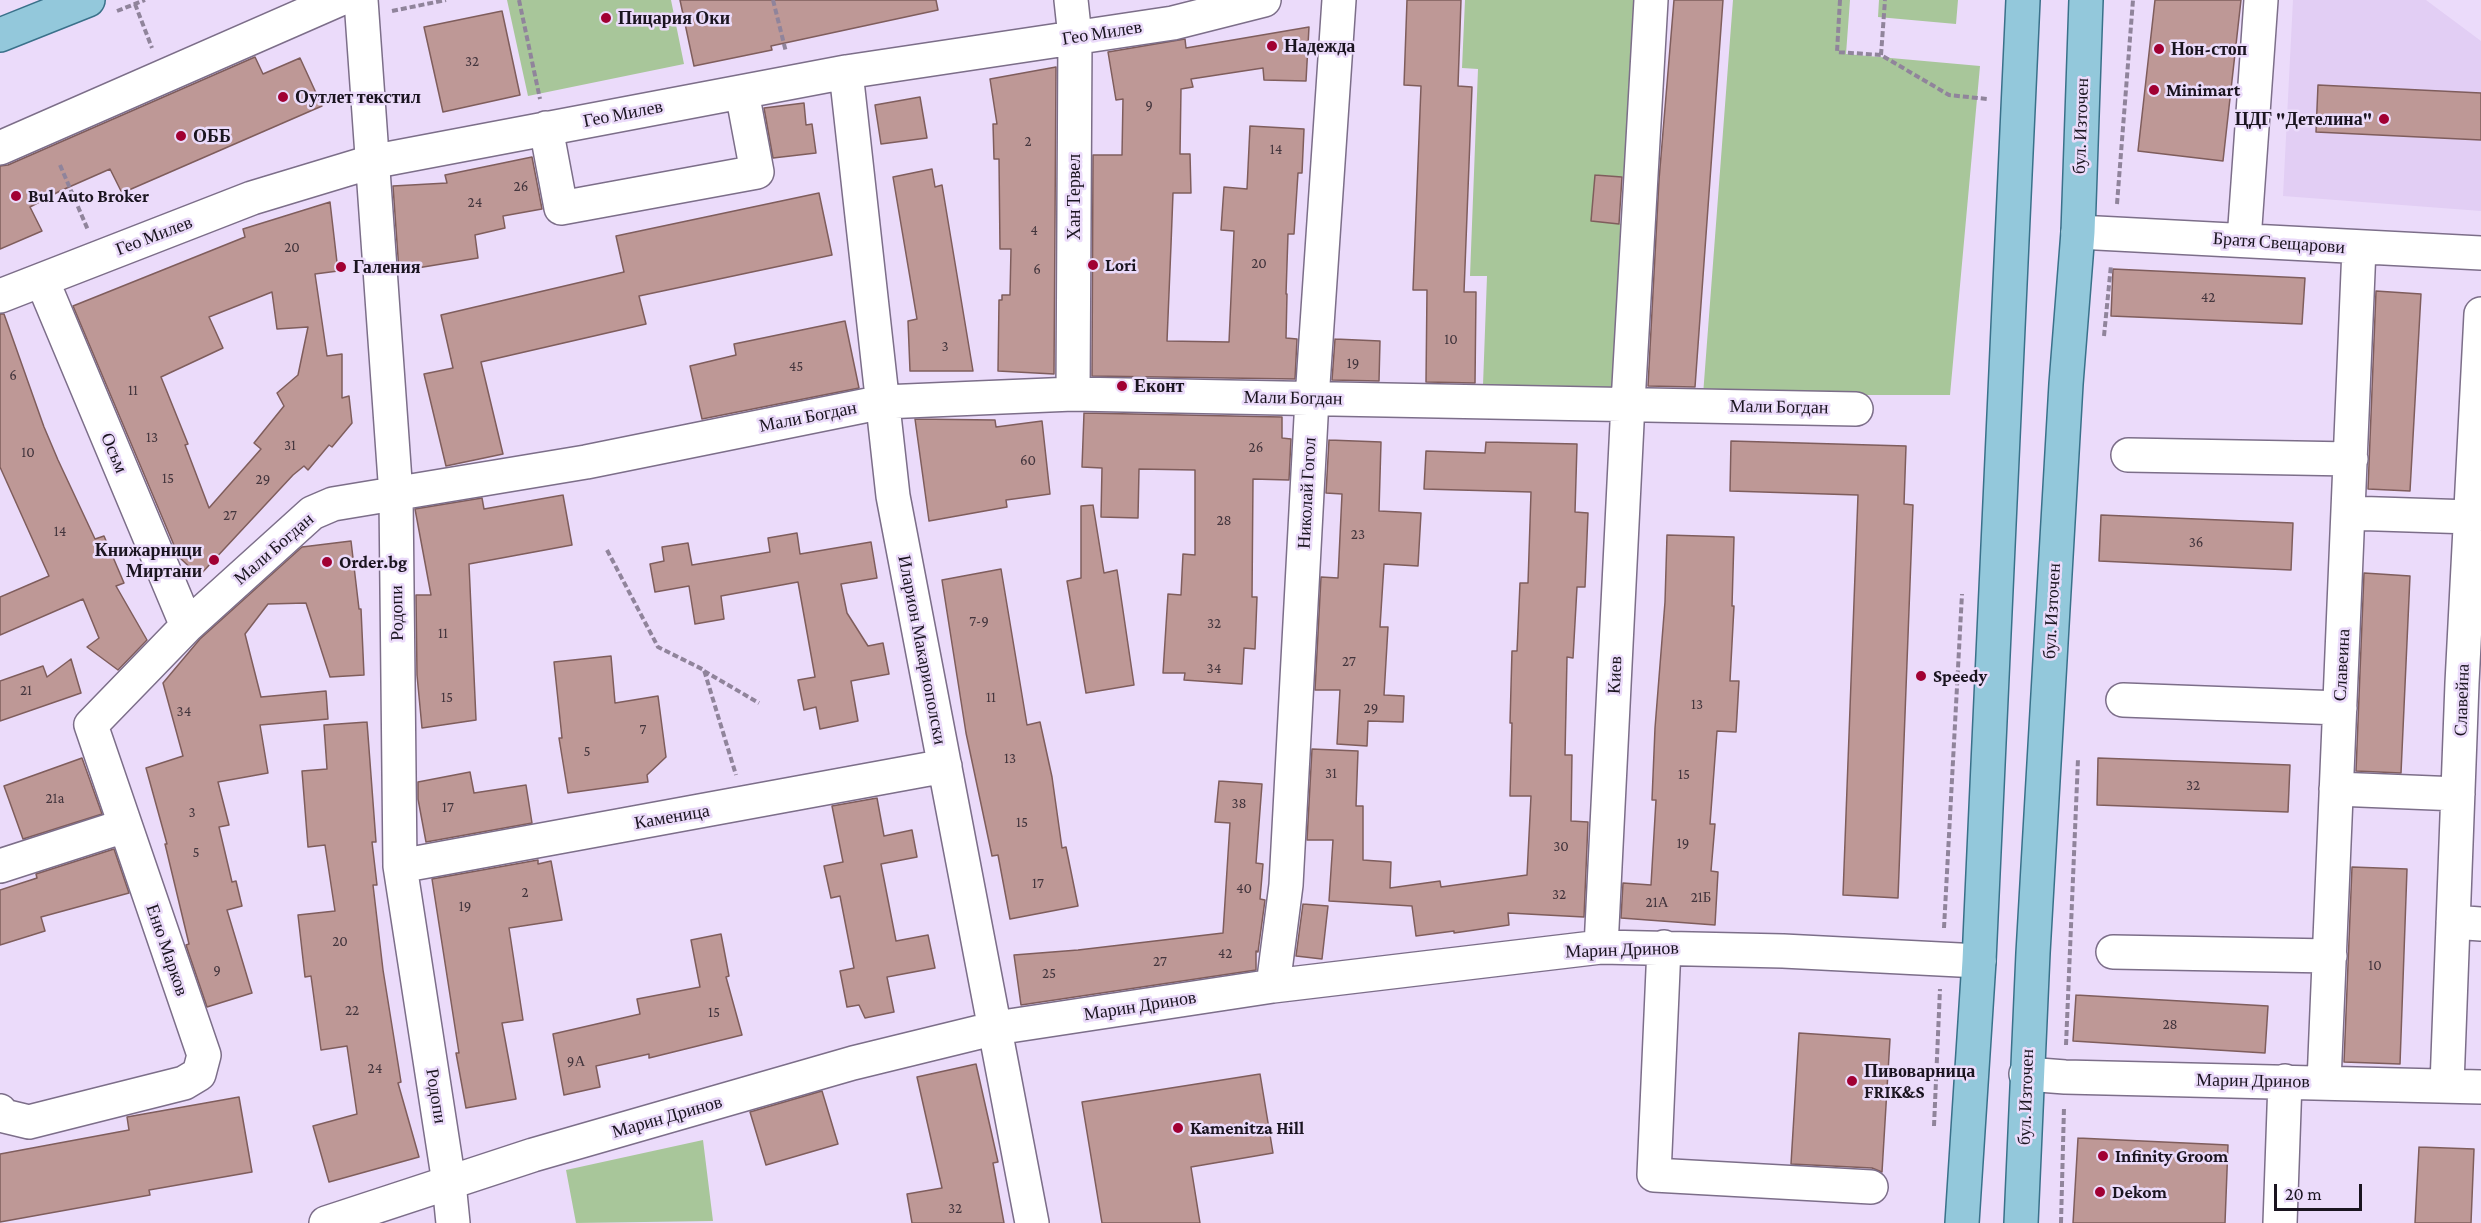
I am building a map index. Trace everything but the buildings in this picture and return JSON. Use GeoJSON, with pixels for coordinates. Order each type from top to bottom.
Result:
{"type":"FeatureCollection","features":[{"type":"Feature","properties":{"kind":"main road"},"geometry":{"type":"LineString","coordinates":[[0,35],[88,0]]}},
{"type":"Feature","properties":{"kind":"main road"},"geometry":{"type":"LineString","coordinates":[[1962,1223],[1979,961],[2023,0]]}},
{"type":"Feature","properties":{"kind":"main road","name":"бул. Източен"},"geometry":{"type":"LineString","coordinates":[[2021,1223],[2026,1074],[2066,384],[2078,232],[2086,0]]}},
{"type":"Feature","properties":{"kind":"street","name":"Хан Тервел"},"geometry":{"type":"LineString","coordinates":[[1071,0],[1075,37],[1073,394]]}},
{"type":"Feature","properties":{"kind":"street","name":"Гео Милев"},"geometry":{"type":"LineString","coordinates":[[0,296],[252,198],[371,162],[846,72],[1173,23],[1264,0]]}},
{"type":"Feature","properties":{"kind":"street","name":"Николай Гогол"},"geometry":{"type":"LineString","coordinates":[[1273,986],[1286,885],[1312,399],[1340,0]]}},
{"type":"Feature","properties":{"kind":"street","name":"Киев"},"geometry":{"type":"LineString","coordinates":[[1601,947],[1651,0]]}},
{"type":"Feature","properties":{"kind":"street"},"geometry":{"type":"LineString","coordinates":[[2244,240],[2261,0]]}},
{"type":"Feature","properties":{"kind":"street"},"geometry":{"type":"LineString","coordinates":[[0,148],[163,77],[354,6]]}},
{"type":"Feature","properties":{"kind":"street","name":"Родопи"},"geometry":{"type":"LineString","coordinates":[[354,6],[371,162],[396,495],[400,866],[449,1183],[453,1223]]}},
{"type":"Feature","properties":{"kind":"street","name":"Иларион Макариополски"},"geometry":{"type":"LineString","coordinates":[[846,72],[893,496],[1032,1223]]}},
{"type":"Feature","properties":{"kind":"street"},"geometry":{"type":"LineString","coordinates":[[546,128],[561,208],[757,172],[742,92]]}},
{"type":"Feature","properties":{"kind":"street","name":"Братя Свещарови"},"geometry":{"type":"LineString","coordinates":[[2078,232],[2481,253]]}},
{"type":"Feature","properties":{"kind":"street","name":"Славеина"},"geometry":{"type":"LineString","coordinates":[[2324,1082],[2359,248]]}},
{"type":"Feature","properties":{"kind":"street","name":"Осъм"},"geometry":{"type":"LineString","coordinates":[[42,280],[187,626]]}},
{"type":"Feature","properties":{"kind":"street","name":"Славейна"},"geometry":{"type":"LineString","coordinates":[[2447,1085],[2467,923],[2458,794],[2472,684],[2470,517],[2481,314]]}},
{"type":"Feature","properties":{"kind":"street","name":"Мали Богдан"},"geometry":{"type":"LineString","coordinates":[[124,826],[91,725],[187,626],[312,513],[333,504],[586,462],[883,402],[1073,394],[1856,409]]}},
{"type":"Feature","properties":{"kind":"street"},"geometry":{"type":"LineString","coordinates":[[2128,455],[2350,459]]}},
{"type":"Feature","properties":{"kind":"street"},"geometry":{"type":"LineString","coordinates":[[2348,513],[2470,517]]}},
{"type":"Feature","properties":{"kind":"street"},"geometry":{"type":"LineString","coordinates":[[2123,700],[2340,708]]}},
{"type":"Feature","properties":{"kind":"street","name":"Каменица"},"geometry":{"type":"LineString","coordinates":[[400,866],[945,766]]}},
{"type":"Feature","properties":{"kind":"street"},"geometry":{"type":"LineString","coordinates":[[2336,789],[2458,794]]}},
{"type":"Feature","properties":{"kind":"street"},"geometry":{"type":"LineString","coordinates":[[0,866],[124,826]]}},
{"type":"Feature","properties":{"kind":"street","name":"Еню Марков"},"geometry":{"type":"LineString","coordinates":[[0,1111],[4,1116],[29,1122],[184,1083],[199,1074],[204,1056],[124,826]]}},
{"type":"Feature","properties":{"kind":"street","name":"Марин Дринов"},"geometry":{"type":"LineString","coordinates":[[326,1223],[533,1155],[853,1063],[996,1028],[1273,986],[1601,947],[1664,947],[1979,961]]}},
{"type":"Feature","properties":{"kind":"street"},"geometry":{"type":"LineString","coordinates":[[1664,947],[1654,1175],[1871,1187]]}},
{"type":"Feature","properties":{"kind":"street"},"geometry":{"type":"LineString","coordinates":[[2113,952],[2330,956]]}},
{"type":"Feature","properties":{"kind":"street","name":"Марин Дринов"},"geometry":{"type":"LineString","coordinates":[[2026,1074],[2065,1077],[2481,1087]]}},
{"type":"Feature","properties":{"kind":"street"},"geometry":{"type":"LineString","coordinates":[[2280,1223],[2285,1081]]}},
{"type":"Feature","properties":{"kind":"path"},"geometry":{"type":"LineString","coordinates":[[354,6],[446,0]]}},
{"type":"Feature","properties":{"kind":"path"},"geometry":{"type":"LineString","coordinates":[[519,0],[546,128]]}},
{"type":"Feature","properties":{"kind":"path"},"geometry":{"type":"LineString","coordinates":[[773,0],[793,82]]}},
{"type":"Feature","properties":{"kind":"path"},"geometry":{"type":"LineString","coordinates":[[1840,0],[1837,52],[1881,55],[1949,95],[1988,99],[1988,88]]}},
{"type":"Feature","properties":{"kind":"path"},"geometry":{"type":"LineString","coordinates":[[1881,55],[1885,0]]}},
{"type":"Feature","properties":{"kind":"path"},"geometry":{"type":"LineString","coordinates":[[2104,338],[2133,0]]}},
{"type":"Feature","properties":{"kind":"path"},"geometry":{"type":"LineString","coordinates":[[135,4],[163,77]]}},
{"type":"Feature","properties":{"kind":"path"},"geometry":{"type":"LineString","coordinates":[[60,165],[100,258]]}},
{"type":"Feature","properties":{"kind":"path"},"geometry":{"type":"LineString","coordinates":[[608,550],[658,647],[704,670],[759,703]]}},
{"type":"Feature","properties":{"kind":"path"},"geometry":{"type":"LineString","coordinates":[[1934,1131],[1962,586]]}},
{"type":"Feature","properties":{"kind":"path"},"geometry":{"type":"LineString","coordinates":[[704,670],[745,803]]}},
{"type":"Feature","properties":{"kind":"path"},"geometry":{"type":"LineString","coordinates":[[2061,1223],[2079,747]]}},
{"type":"Feature","properties":{"kind":"shaded area","name":"ЦДГ \"Детелина\""},"geometry":{"type":"Polygon","coordinates":[[[2293,0],[2426,0],[2481,41],[2481,211],[2283,196],[2293,0]]]}},
{"type":"Feature","properties":{"kind":"green space"},"geometry":{"type":"Polygon","coordinates":[[[507,0],[671,0],[684,64],[528,96],[507,0]]]}},
{"type":"Feature","properties":{"kind":"green space"},"geometry":{"type":"Polygon","coordinates":[[[1465,0],[1638,0],[1627,177],[1595,175],[1591,221],[1622,224],[1615,390],[1483,385],[1487,276],[1470,276],[1478,69],[1462,68],[1465,0]]]}},
{"type":"Feature","properties":{"kind":"green space"},"geometry":{"type":"Polygon","coordinates":[[[1733,0],[1850,0],[1846,54],[1980,66],[1950,395],[1703,395],[1733,0]]]}},
{"type":"Feature","properties":{"kind":"green space"},"geometry":{"type":"Polygon","coordinates":[[[1879,0],[1958,0],[1956,24],[1878,17],[1879,0]]]}},
{"type":"Feature","properties":{"kind":"green space"},"geometry":{"type":"Polygon","coordinates":[[[703,1140],[713,1221],[576,1223],[566,1170],[703,1140]]]}},
{"type":"Feature","properties":{"kind":"place","name":"Пицария Оки"},"geometry":{"type":"Point","coordinates":[606,18]}},
{"type":"Feature","properties":{"kind":"place","name":"Надежда"},"geometry":{"type":"Point","coordinates":[1272,46]}},
{"type":"Feature","properties":{"kind":"place","name":"Нон-стоп"},"geometry":{"type":"Point","coordinates":[2159,49]}},
{"type":"Feature","properties":{"kind":"place","name":"Minimart"},"geometry":{"type":"Point","coordinates":[2154,90]}},
{"type":"Feature","properties":{"kind":"place","name":"Оутлет текстил"},"geometry":{"type":"Point","coordinates":[283,97]}},
{"type":"Feature","properties":{"kind":"place","name":"ЦДГ \"Детелина\""},"geometry":{"type":"Point","coordinates":[2384,119]}},
{"type":"Feature","properties":{"kind":"place","name":"ОББ"},"geometry":{"type":"Point","coordinates":[181,136]}},
{"type":"Feature","properties":{"kind":"place","name":"Bul Auto Broker"},"geometry":{"type":"Point","coordinates":[16,196]}},
{"type":"Feature","properties":{"kind":"place","name":"Lori"},"geometry":{"type":"Point","coordinates":[1093,265]}},
{"type":"Feature","properties":{"kind":"place","name":"Галения"},"geometry":{"type":"Point","coordinates":[341,267]}},
{"type":"Feature","properties":{"kind":"place","name":"Еконт"},"geometry":{"type":"Point","coordinates":[1122,386]}},
{"type":"Feature","properties":{"kind":"place","name":"Книжарници Миртани"},"geometry":{"type":"Point","coordinates":[214,560]}},
{"type":"Feature","properties":{"kind":"place","name":"Order.bg"},"geometry":{"type":"Point","coordinates":[327,562]}},
{"type":"Feature","properties":{"kind":"place","name":"Speedy"},"geometry":{"type":"Point","coordinates":[1921,676]}},
{"type":"Feature","properties":{"kind":"place","name":"Пивоварница FRIK&S"},"geometry":{"type":"Point","coordinates":[1852,1081]}},
{"type":"Feature","properties":{"kind":"place","name":"Kamenitza Hill"},"geometry":{"type":"Point","coordinates":[1178,1128]}},
{"type":"Feature","properties":{"kind":"place","name":"Infinity Groom"},"geometry":{"type":"Point","coordinates":[2103,1156]}},
{"type":"Feature","properties":{"kind":"place","name":"Dekom"},"geometry":{"type":"Point","coordinates":[2100,1192]}}]}
